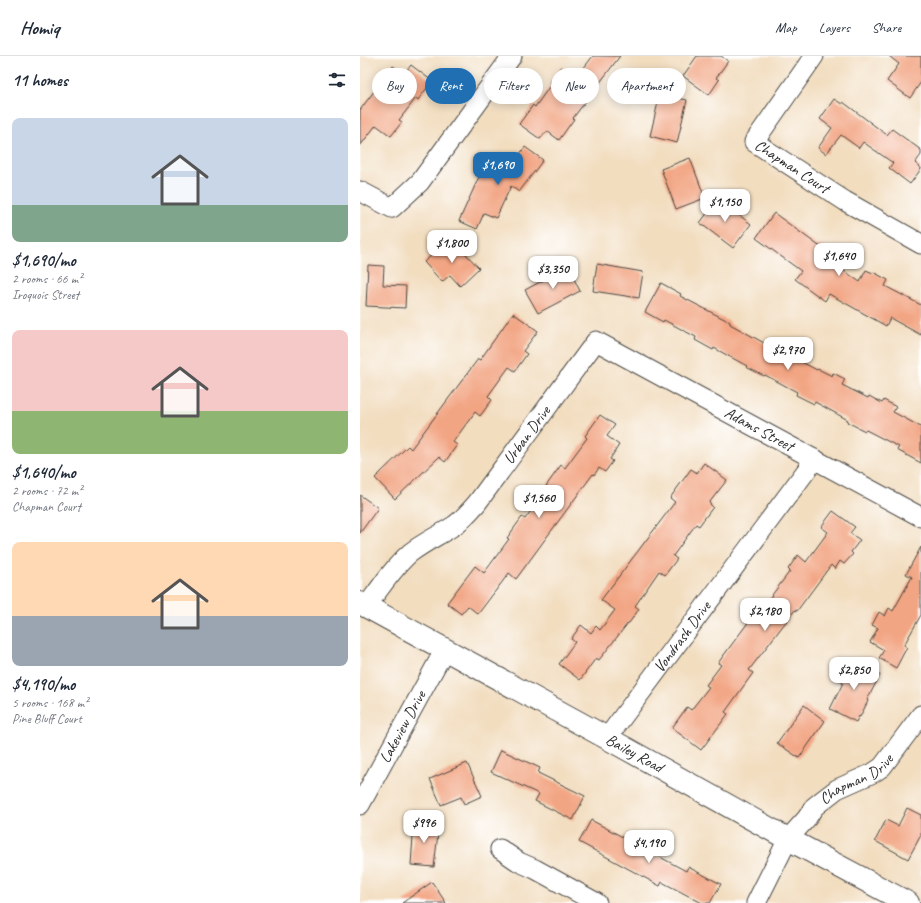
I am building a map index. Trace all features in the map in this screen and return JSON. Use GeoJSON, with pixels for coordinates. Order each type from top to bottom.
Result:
{"type":"FeatureCollection","features":[{"type":"Feature","properties":{"kind":"street"},"geometry":{"type":"LineString","coordinates":[[360,190],[392,208],[420,182],[512,56]]}},
{"type":"Feature","properties":{"kind":"street","name":"Chapman Court"},"geometry":{"type":"LineString","coordinates":[[814,56],[754,142],[845,201],[921,244]]}},
{"type":"Feature","properties":{"kind":"street","name":"Adams Street"},"geometry":{"type":"LineString","coordinates":[[596,342],[921,517]]}},
{"type":"Feature","properties":{"kind":"street","name":"Urban Drive"},"geometry":{"type":"LineString","coordinates":[[363,604],[409,554],[424,542],[455,524],[477,503],[596,342]]}},
{"type":"Feature","properties":{"kind":"street","name":"Vondrash Drive"},"geometry":{"type":"LineString","coordinates":[[607,738],[814,459]]}},
{"type":"Feature","properties":{"kind":"street","name":"Bailey Road"},"geometry":{"type":"LineString","coordinates":[[363,604],[607,738],[788,840],[908,903]]}},
{"type":"Feature","properties":{"kind":"street","name":"Lakeview Drive"},"geometry":{"type":"LineString","coordinates":[[360,805],[445,649]]}},
{"type":"Feature","properties":{"kind":"street","name":"Chapman Drive"},"geometry":{"type":"LineString","coordinates":[[756,903],[788,840],[807,818],[814,807],[836,789],[873,773],[882,767],[921,715]]}},
{"type":"Feature","properties":{"kind":"street"},"geometry":{"type":"LineString","coordinates":[[500,849],[519,862],[535,869],[597,903]]}},
{"type":"Feature","properties":{"kind":"building"},"geometry":{"type":"Polygon","coordinates":[[[593,56],[620,56],[611,68],[607,68],[607,73],[599,84],[599,68],[584,68],[593,56]]]}},
{"type":"Feature","properties":{"kind":"building"},"geometry":{"type":"Polygon","coordinates":[[[697,56],[721,56],[728,61],[716,78],[719,80],[709,95],[686,78],[686,72],[697,56]]]}},
{"type":"Feature","properties":{"kind":"building"},"geometry":{"type":"Polygon","coordinates":[[[889,56],[921,56],[921,82],[910,98],[887,81],[899,64],[889,56]]]}},
{"type":"Feature","properties":{"kind":"building"},"geometry":{"type":"Polygon","coordinates":[[[417,70],[425,76],[425,90],[418,100],[417,70]]]}},
{"type":"Feature","properties":{"kind":"building"},"geometry":{"type":"Polygon","coordinates":[[[551,84],[551,104],[584,104],[559,140],[547,131],[540,139],[519,124],[533,105],[535,107],[537,104],[543,104],[543,96],[551,84]]]}},
{"type":"Feature","properties":{"kind":"building"},"geometry":{"type":"Polygon","coordinates":[[[372,94],[372,104],[411,104],[399,120],[402,122],[391,136],[376,125],[360,146],[360,110],[372,94]]]}},
{"type":"Feature","properties":{"kind":"building"},"geometry":{"type":"Polygon","coordinates":[[[834,99],[842,104],[843,102],[887,135],[892,129],[921,150],[921,155],[915,163],[921,169],[910,184],[889,168],[893,163],[863,142],[859,148],[841,135],[826,154],[818,148],[832,128],[820,119],[834,99]]]}},
{"type":"Feature","properties":{"kind":"building"},"geometry":{"type":"Polygon","coordinates":[[[687,100],[677,143],[650,136],[658,104],[686,104],[687,100]]]}},
{"type":"Feature","properties":{"kind":"building"},"geometry":{"type":"Polygon","coordinates":[[[525,147],[543,160],[519,192],[511,186],[496,218],[484,213],[477,229],[459,221],[478,179],[497,154],[512,165],[525,147]]]}},
{"type":"Feature","properties":{"kind":"building"},"geometry":{"type":"Polygon","coordinates":[[[690,158],[705,198],[676,209],[661,169],[690,158]]]}},
{"type":"Feature","properties":{"kind":"building"},"geometry":{"type":"Polygon","coordinates":[[[719,197],[733,207],[731,209],[751,224],[733,248],[700,223],[719,197]]]}},
{"type":"Feature","properties":{"kind":"building"},"geometry":{"type":"Polygon","coordinates":[[[774,213],[819,246],[820,244],[835,255],[832,257],[840,263],[837,266],[860,282],[866,270],[873,272],[888,280],[885,286],[921,305],[921,335],[890,318],[886,326],[829,294],[825,301],[795,279],[801,271],[756,238],[774,213]]]}},
{"type":"Feature","properties":{"kind":"building"},"geometry":{"type":"Polygon","coordinates":[[[453,240],[479,268],[460,286],[450,275],[442,282],[424,262],[441,247],[443,249],[453,240]]]}},
{"type":"Feature","properties":{"kind":"building"},"geometry":{"type":"Polygon","coordinates":[[[597,264],[643,272],[639,298],[593,291],[597,264]]]}},
{"type":"Feature","properties":{"kind":"building"},"geometry":{"type":"Polygon","coordinates":[[[368,265],[384,266],[383,285],[406,286],[405,308],[366,306],[368,265]]]}},
{"type":"Feature","properties":{"kind":"building"},"geometry":{"type":"Polygon","coordinates":[[[568,267],[580,291],[538,313],[525,290],[568,267]]]}},
{"type":"Feature","properties":{"kind":"building"},"geometry":{"type":"Polygon","coordinates":[[[661,283],[681,294],[680,296],[730,322],[730,324],[766,344],[768,341],[782,348],[783,345],[795,352],[792,357],[817,370],[818,369],[832,376],[833,373],[845,379],[842,385],[868,398],[869,396],[882,403],[884,400],[896,407],[893,412],[921,427],[921,463],[897,450],[899,447],[847,422],[848,420],[815,402],[814,404],[796,395],[797,392],[746,367],[747,366],[714,348],[713,350],[695,340],[696,337],[645,312],[661,283]]]}},
{"type":"Feature","properties":{"kind":"building"},"geometry":{"type":"Polygon","coordinates":[[[513,313],[538,331],[523,351],[527,354],[515,371],[509,367],[488,396],[492,400],[480,416],[475,412],[453,442],[457,445],[445,462],[439,457],[395,499],[375,478],[408,446],[411,449],[478,359],[480,360],[513,313]]]}},
{"type":"Feature","properties":{"kind":"building"},"geometry":{"type":"Polygon","coordinates":[[[600,415],[615,425],[607,436],[619,445],[610,459],[613,461],[605,472],[599,468],[594,475],[593,474],[516,579],[509,573],[478,614],[468,606],[461,614],[447,603],[475,566],[484,573],[509,539],[507,538],[522,517],[525,519],[548,487],[546,486],[561,465],[565,468],[587,438],[585,436],[600,415]]]}},
{"type":"Feature","properties":{"kind":"building"},"geometry":{"type":"Polygon","coordinates":[[[704,463],[727,480],[709,503],[713,507],[699,526],[696,524],[673,556],[677,559],[665,575],[659,571],[635,606],[639,609],[629,623],[599,660],[596,658],[580,680],[559,664],[575,642],[571,639],[581,625],[591,633],[596,626],[600,630],[615,610],[601,600],[675,502],[670,498],[691,469],[697,473],[704,463]]]}},
{"type":"Feature","properties":{"kind":"building"},"geometry":{"type":"Polygon","coordinates":[[[360,495],[378,508],[360,533],[360,495]]]}},
{"type":"Feature","properties":{"kind":"building"},"geometry":{"type":"Polygon","coordinates":[[[833,511],[855,527],[850,533],[860,540],[851,552],[853,554],[844,564],[840,561],[835,569],[831,565],[797,611],[795,610],[749,670],[753,673],[725,712],[728,714],[701,750],[672,728],[687,707],[691,710],[709,687],[706,685],[721,665],[718,663],[764,601],[766,603],[790,571],[788,569],[798,555],[806,562],[828,532],[821,527],[833,511]]]}},
{"type":"Feature","properties":{"kind":"building"},"geometry":{"type":"Polygon","coordinates":[[[921,547],[921,615],[904,645],[907,647],[896,668],[879,658],[884,650],[870,642],[878,628],[872,625],[879,612],[885,616],[889,608],[893,611],[912,577],[906,574],[921,547]]]}},
{"type":"Feature","properties":{"kind":"building"},"geometry":{"type":"Polygon","coordinates":[[[854,662],[880,675],[860,717],[859,716],[856,722],[830,709],[843,683],[837,679],[844,666],[850,669],[854,662]]]}},
{"type":"Feature","properties":{"kind":"building"},"geometry":{"type":"Polygon","coordinates":[[[804,705],[825,721],[799,758],[777,743],[804,705]]]}},
{"type":"Feature","properties":{"kind":"building"},"geometry":{"type":"Polygon","coordinates":[[[501,750],[540,768],[538,773],[585,796],[573,820],[535,801],[539,794],[491,772],[501,750]]]}},
{"type":"Feature","properties":{"kind":"building"},"geometry":{"type":"Polygon","coordinates":[[[467,763],[482,796],[464,804],[461,797],[441,805],[430,779],[467,763]]]}},
{"type":"Feature","properties":{"kind":"building"},"geometry":{"type":"Polygon","coordinates":[[[907,808],[921,815],[921,835],[908,859],[875,841],[886,820],[898,826],[907,808]]]}},
{"type":"Feature","properties":{"kind":"building"},"geometry":{"type":"Polygon","coordinates":[[[591,820],[686,871],[688,867],[721,884],[710,903],[702,903],[662,882],[660,886],[579,842],[591,820]]]}},
{"type":"Feature","properties":{"kind":"building"},"geometry":{"type":"Polygon","coordinates":[[[414,822],[439,825],[434,867],[411,865],[414,822]]]}},
{"type":"Feature","properties":{"kind":"building"},"geometry":{"type":"Polygon","coordinates":[[[432,882],[446,903],[402,903],[432,882]]]}}]}
